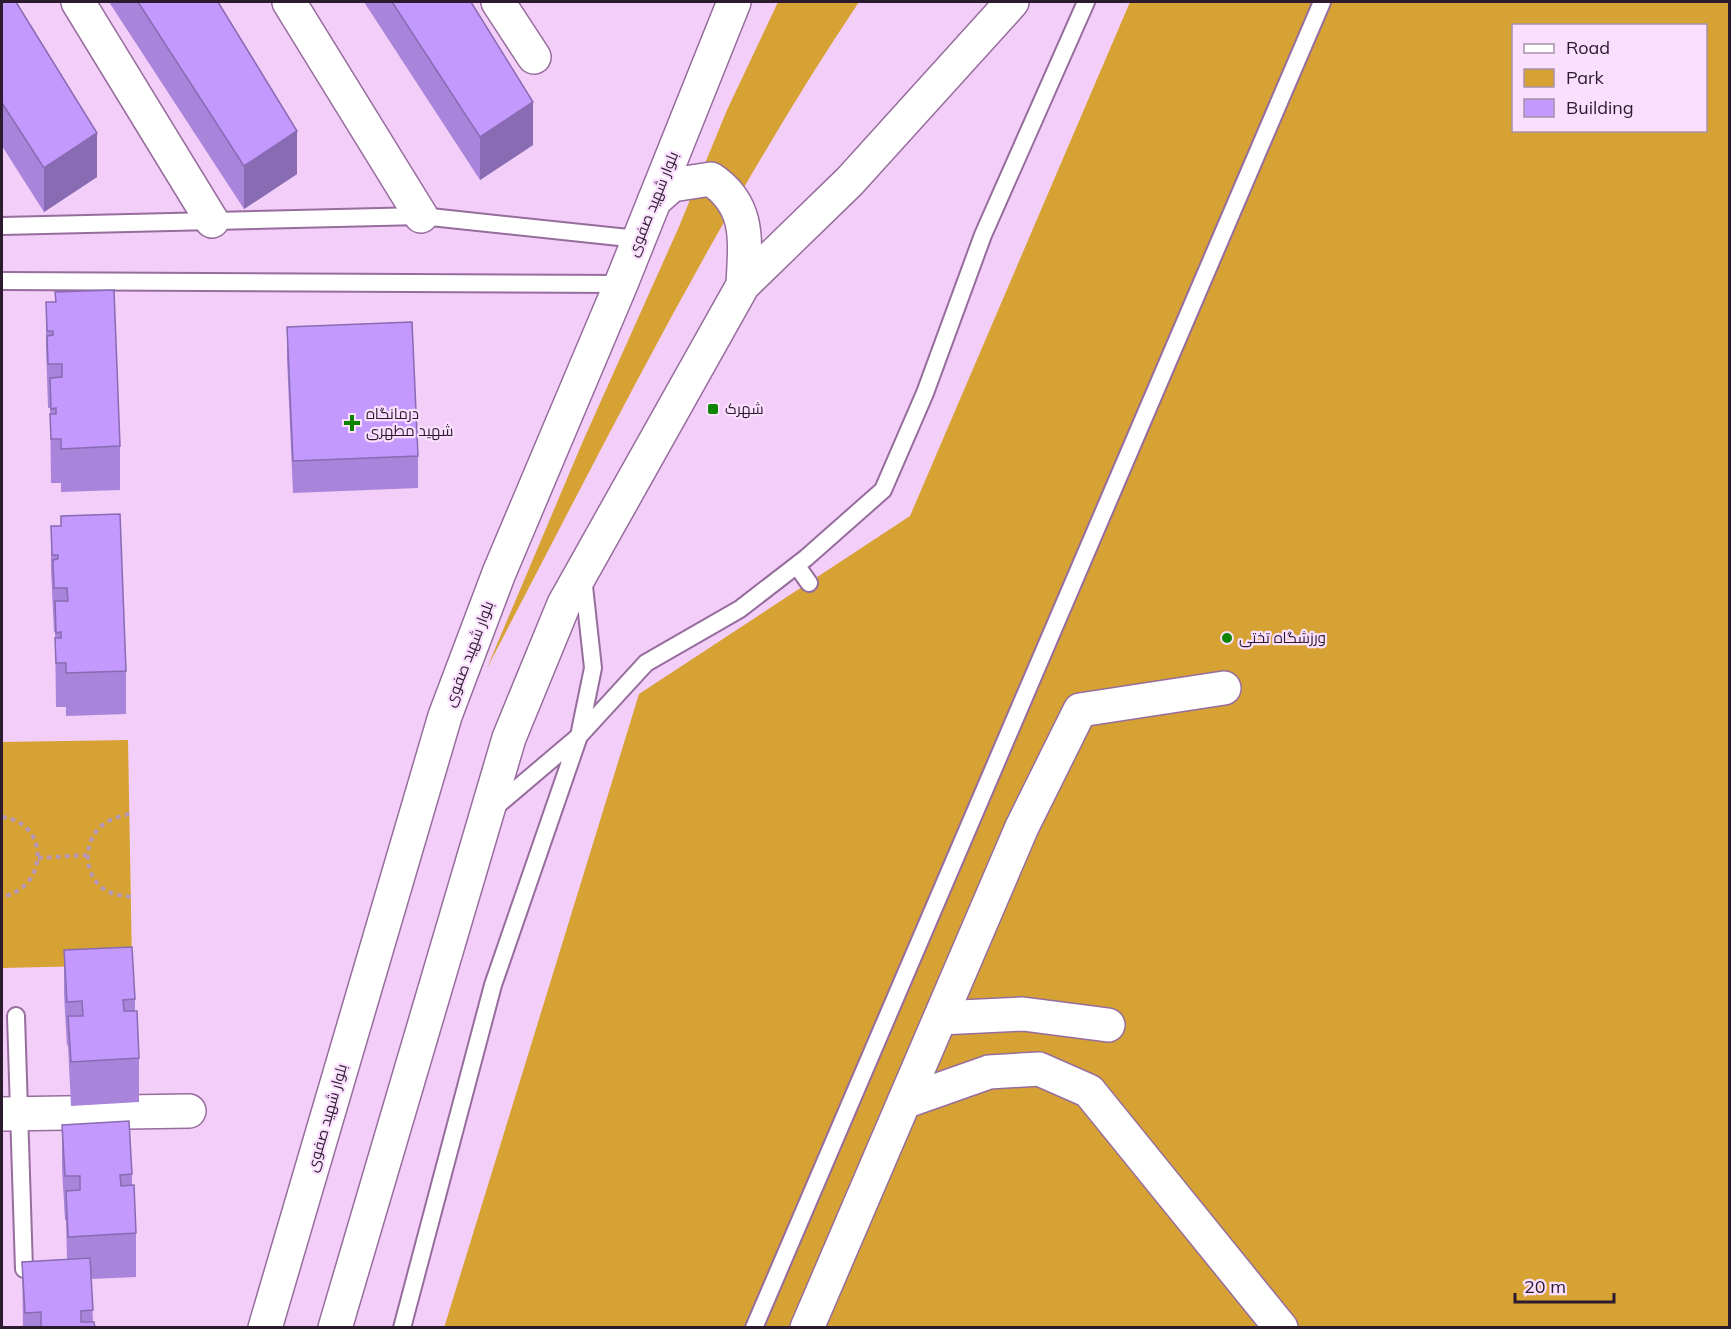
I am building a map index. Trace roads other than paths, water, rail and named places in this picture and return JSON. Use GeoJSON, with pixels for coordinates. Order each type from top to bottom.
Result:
{"type":"FeatureCollection","features":[{"type":"Feature","properties":{"kind":"main road"},"geometry":{"type":"LineString","coordinates":[[78,2],[212,221]]}},
{"type":"Feature","properties":{"kind":"main road"},"geometry":{"type":"LineString","coordinates":[[289,2],[421,216]]}},
{"type":"Feature","properties":{"kind":"main road"},"geometry":{"type":"LineString","coordinates":[[498,2],[534,57]]}},
{"type":"Feature","properties":{"kind":"main road","name":"بلوار شهید صفوی"},"geometry":{"type":"LineString","coordinates":[[265,1328],[445,716],[500,573],[621,284],[734,2]]}},
{"type":"Feature","properties":{"kind":"main road"},"geometry":{"type":"LineString","coordinates":[[335,1328],[509,738],[564,604],[743,285],[850,181],[1012,2]]}},
{"type":"Feature","properties":{"kind":"main road"},"geometry":{"type":"LineString","coordinates":[[654,201],[672,185],[711,179],[727,190],[740,214],[742,223],[745,241],[743,285]]}},
{"type":"Feature","properties":{"kind":"main road"},"geometry":{"type":"LineString","coordinates":[[807,1328],[1022,827],[1080,710],[1224,688]]}},
{"type":"Feature","properties":{"kind":"main road"},"geometry":{"type":"LineString","coordinates":[[940,1018],[1023,1014],[1108,1024]]}},
{"type":"Feature","properties":{"kind":"main road"},"geometry":{"type":"LineString","coordinates":[[904,1102],[989,1072],[1029,1069],[1039,1069],[1089,1091],[1281,1328]]}},
{"type":"Feature","properties":{"kind":"main road"},"geometry":{"type":"LineString","coordinates":[[11,1114],[189,1111]]}},
{"type":"Feature","properties":{"kind":"lane"},"geometry":{"type":"LineString","coordinates":[[486,816],[579,736],[646,663],[740,609],[797,566],[883,490],[925,393],[983,235],[1086,2]]}},
{"type":"Feature","properties":{"kind":"lane"},"geometry":{"type":"LineString","coordinates":[[754,1328],[1322,2]]}},
{"type":"Feature","properties":{"kind":"lane"},"geometry":{"type":"LineString","coordinates":[[2,226],[421,216],[638,239]]}},
{"type":"Feature","properties":{"kind":"lane"},"geometry":{"type":"LineString","coordinates":[[2,281],[621,284]]}},
{"type":"Feature","properties":{"kind":"lane"},"geometry":{"type":"LineString","coordinates":[[797,566],[809,583]]}},
{"type":"Feature","properties":{"kind":"lane"},"geometry":{"type":"LineString","coordinates":[[402,1328],[493,985],[579,736],[593,668],[582,572]]}},
{"type":"Feature","properties":{"kind":"lane"},"geometry":{"type":"LineString","coordinates":[[16,1016],[11,1114],[24,1269]]}},
{"type":"Feature","properties":{"kind":"place","name":"شهرک"},"geometry":{"type":"Point","coordinates":[713,409]}},
{"type":"Feature","properties":{"kind":"place","name":"درمانگاه شهید مطهری"},"geometry":{"type":"Point","coordinates":[352,423]}},
{"type":"Feature","properties":{"kind":"place","name":"ورزشگاه تختی"},"geometry":{"type":"Point","coordinates":[1227,638]}}]}
